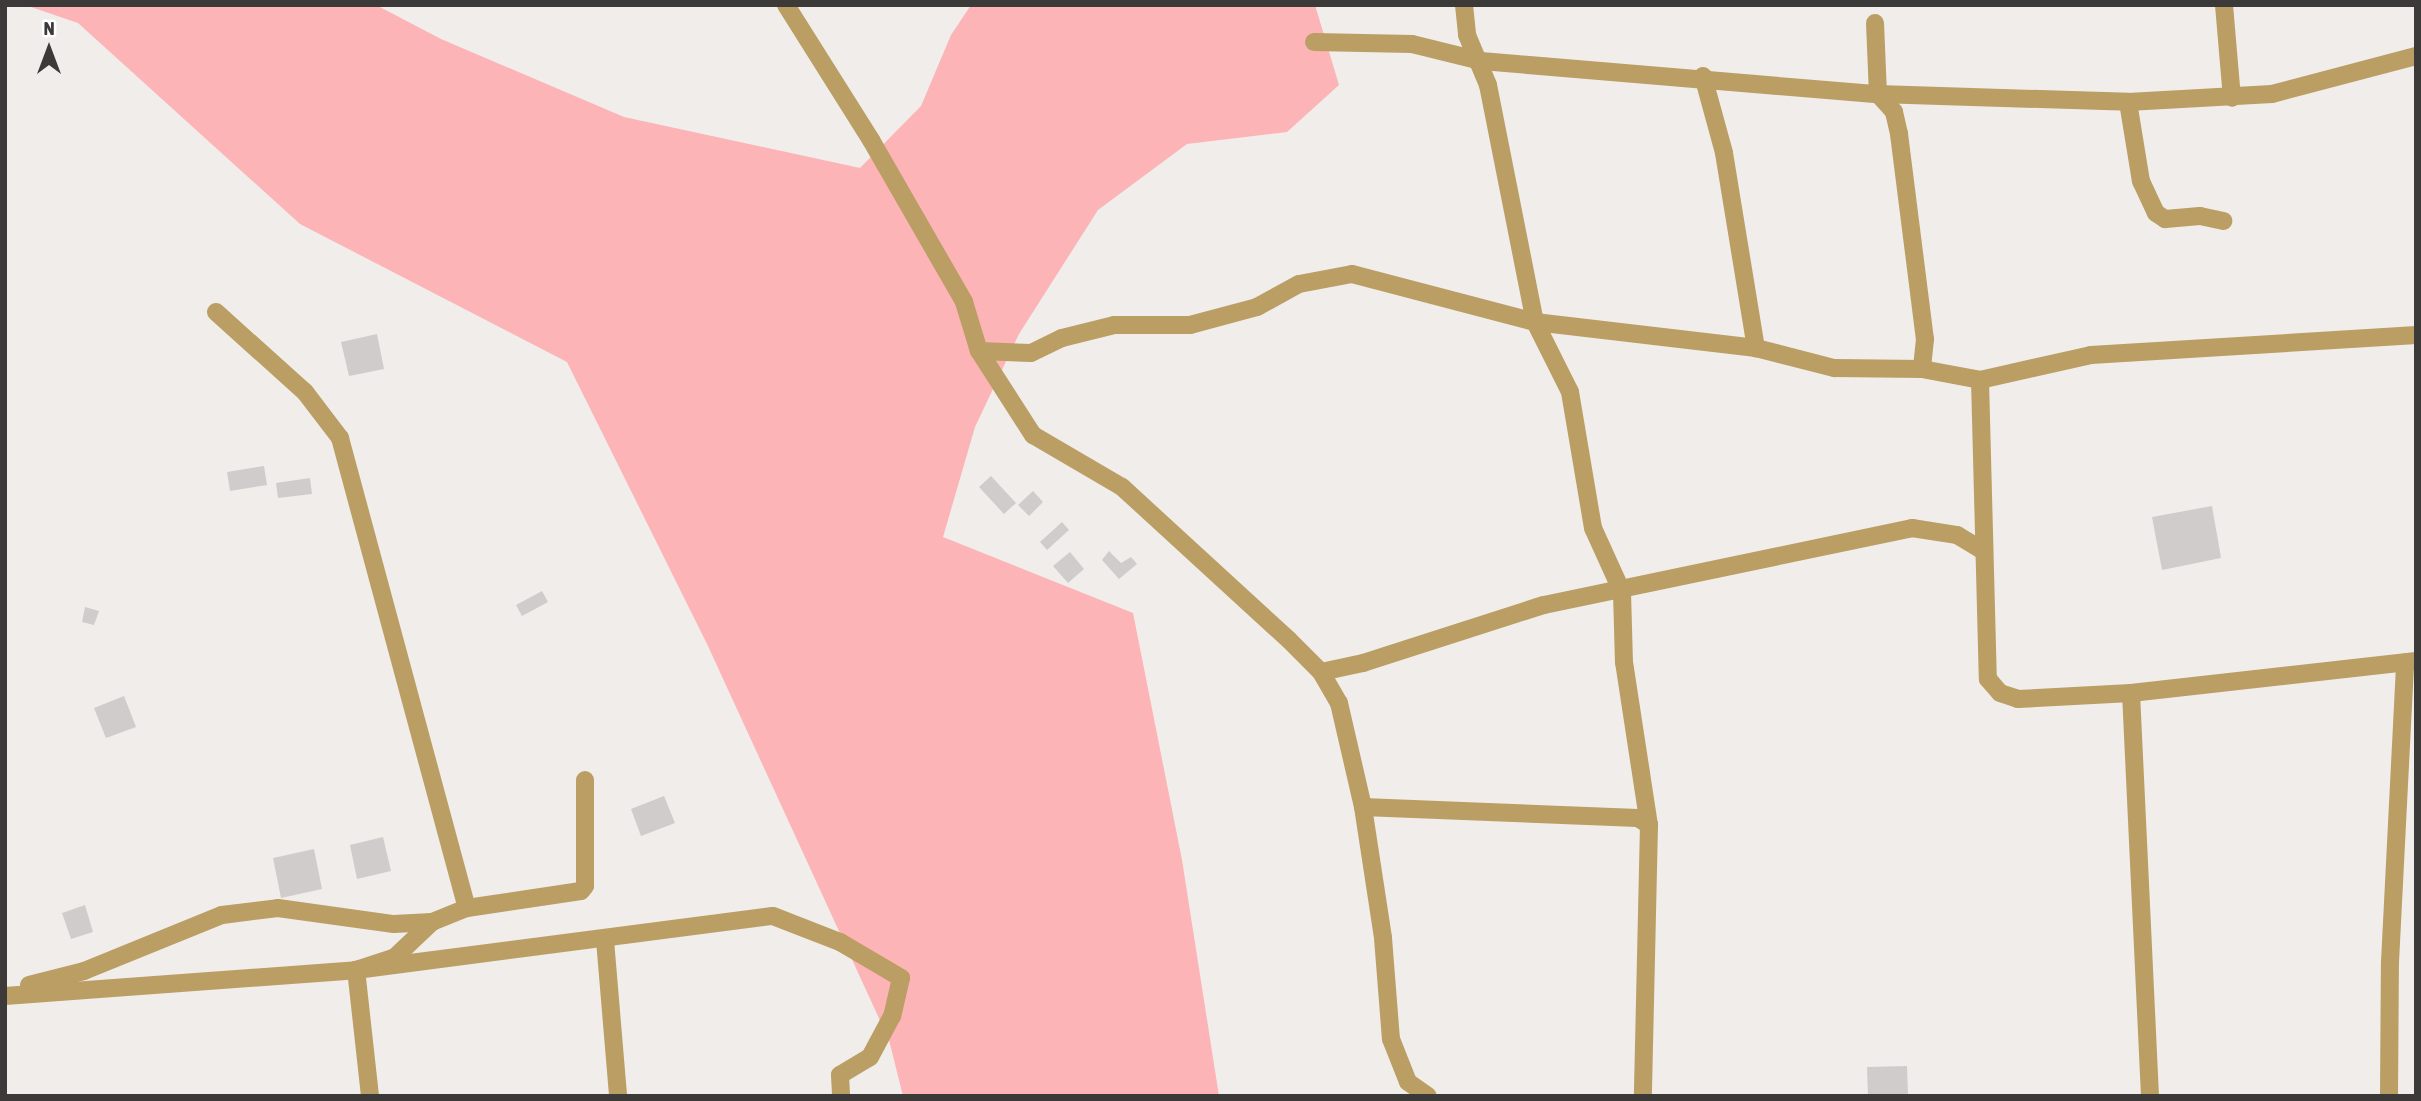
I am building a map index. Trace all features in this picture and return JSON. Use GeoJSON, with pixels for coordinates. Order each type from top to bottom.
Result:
{"type":"FeatureCollection","features":[{"type":"Feature","properties":{"kind":"street"},"geometry":{"type":"LineString","coordinates":[[786,5],[820,53],[964,302],[979,351],[1033,435],[1122,487],[1321,671],[1339,704],[1363,807],[1382,938],[1391,1039],[1408,1082],[1428,1096]]}},
{"type":"Feature","properties":{"kind":"street"},"geometry":{"type":"LineString","coordinates":[[1464,5],[1467,35],[1481,61],[1535,322],[1570,392],[1594,528],[1622,592],[1625,662],[1649,825],[1643,1096]]}},
{"type":"Feature","properties":{"kind":"street"},"geometry":{"type":"LineString","coordinates":[[2224,5],[2232,98]]}},
{"type":"Feature","properties":{"kind":"street"},"geometry":{"type":"LineString","coordinates":[[1875,23],[1878,94],[1894,112],[1899,134],[1925,339],[1922,369]]}},
{"type":"Feature","properties":{"kind":"street"},"geometry":{"type":"LineString","coordinates":[[1314,41],[1412,44],[1481,61],[1703,76],[1878,94],[2128,102],[2232,98],[2310,85],[2416,56]]}},
{"type":"Feature","properties":{"kind":"street"},"geometry":{"type":"LineString","coordinates":[[1703,76],[1724,153],[1756,348]]}},
{"type":"Feature","properties":{"kind":"street"},"geometry":{"type":"LineString","coordinates":[[2128,102],[2141,181],[2156,213],[2165,219],[2200,216],[2223,220]]}},
{"type":"Feature","properties":{"kind":"street"},"geometry":{"type":"LineString","coordinates":[[979,351],[1031,353],[1062,338],[1114,325],[1190,325],[1257,307],[1299,284],[1352,274],[1535,322],[1756,348],[1834,368],[1922,369],[1980,380],[2091,355],[2416,335]]}},
{"type":"Feature","properties":{"kind":"street"},"geometry":{"type":"LineString","coordinates":[[216,312],[305,392],[340,438],[467,908]]}},
{"type":"Feature","properties":{"kind":"street"},"geometry":{"type":"LineString","coordinates":[[1980,380],[1987,679],[2000,693],[2018,699],[2131,693],[2410,662],[2390,962],[2389,1096]]}},
{"type":"Feature","properties":{"kind":"street"},"geometry":{"type":"LineString","coordinates":[[1321,671],[1363,663],[1544,605],[1622,592],[1912,528],[1957,535],[1984,551]]}},
{"type":"Feature","properties":{"kind":"street"},"geometry":{"type":"LineString","coordinates":[[2131,693],[2150,1096]]}},
{"type":"Feature","properties":{"kind":"street"},"geometry":{"type":"LineString","coordinates":[[5,988],[84,971],[222,915],[278,908],[394,924],[432,922],[467,908],[581,891],[585,886],[585,780]]}},
{"type":"Feature","properties":{"kind":"street"},"geometry":{"type":"LineString","coordinates":[[1363,807],[1638,818],[1649,825]]}},
{"type":"Feature","properties":{"kind":"street"},"geometry":{"type":"LineString","coordinates":[[5,996],[356,970],[606,940],[773,916],[840,942],[901,978],[892,1016],[870,1057],[840,1075],[841,1096]]}},
{"type":"Feature","properties":{"kind":"street"},"geometry":{"type":"LineString","coordinates":[[356,970],[394,958],[432,922]]}},
{"type":"Feature","properties":{"kind":"street"},"geometry":{"type":"LineString","coordinates":[[606,940],[618,1096]]}},
{"type":"Feature","properties":{"kind":"street"},"geometry":{"type":"LineString","coordinates":[[356,970],[370,1096]]}},
{"type":"Feature","properties":{"kind":"shaded area"},"geometry":{"type":"Polygon","coordinates":[[[25,5],[376,5],[441,39],[624,117],[860,168],[921,106],[951,35],[971,5],[1315,5],[1339,85],[1287,132],[1187,144],[1098,210],[1019,334],[975,427],[943,537],[1133,613],[1182,860],[1219,1096],[903,1096],[889,1040],[708,646],[567,362],[300,224],[78,23],[25,5]]]}},
{"type":"Feature","properties":{"kind":"building"},"geometry":{"type":"Polygon","coordinates":[[[377,334],[384,369],[349,376],[341,342],[377,334]]]}},
{"type":"Feature","properties":{"kind":"building"},"geometry":{"type":"Polygon","coordinates":[[[264,466],[267,485],[230,491],[227,472],[264,466]]]}},
{"type":"Feature","properties":{"kind":"building"},"geometry":{"type":"Polygon","coordinates":[[[991,476],[1016,503],[1004,514],[979,487],[991,476]]]}},
{"type":"Feature","properties":{"kind":"building"},"geometry":{"type":"Polygon","coordinates":[[[310,478],[312,494],[278,498],[276,483],[310,478]]]}},
{"type":"Feature","properties":{"kind":"building"},"geometry":{"type":"Polygon","coordinates":[[[1033,491],[1043,502],[1029,516],[1018,505],[1033,491]]]}},
{"type":"Feature","properties":{"kind":"building"},"geometry":{"type":"Polygon","coordinates":[[[2212,506],[2221,558],[2162,570],[2152,517],[2212,506]]]}},
{"type":"Feature","properties":{"kind":"building"},"geometry":{"type":"Polygon","coordinates":[[[1062,522],[1069,530],[1047,550],[1040,542],[1062,522]]]}},
{"type":"Feature","properties":{"kind":"building"},"geometry":{"type":"Polygon","coordinates":[[[1109,551],[1121,563],[1131,557],[1137,564],[1119,579],[1102,560],[1109,551]]]}},
{"type":"Feature","properties":{"kind":"building"},"geometry":{"type":"Polygon","coordinates":[[[1070,552],[1084,569],[1068,583],[1053,566],[1070,552]]]}},
{"type":"Feature","properties":{"kind":"building"},"geometry":{"type":"Polygon","coordinates":[[[542,591],[548,602],[522,616],[516,605],[542,591]]]}},
{"type":"Feature","properties":{"kind":"building"},"geometry":{"type":"Polygon","coordinates":[[[85,607],[99,611],[94,625],[82,622],[85,607]]]}},
{"type":"Feature","properties":{"kind":"building"},"geometry":{"type":"Polygon","coordinates":[[[124,696],[136,727],[106,738],[94,708],[124,696]]]}},
{"type":"Feature","properties":{"kind":"building"},"geometry":{"type":"Polygon","coordinates":[[[664,796],[675,823],[641,836],[631,809],[664,796]]]}},
{"type":"Feature","properties":{"kind":"building"},"geometry":{"type":"Polygon","coordinates":[[[383,837],[391,871],[357,879],[350,845],[383,837]]]}},
{"type":"Feature","properties":{"kind":"building"},"geometry":{"type":"Polygon","coordinates":[[[314,849],[322,889],[281,898],[273,858],[314,849]]]}},
{"type":"Feature","properties":{"kind":"building"},"geometry":{"type":"Polygon","coordinates":[[[85,905],[93,932],[71,939],[62,913],[85,905]]]}},
{"type":"Feature","properties":{"kind":"building"},"geometry":{"type":"Polygon","coordinates":[[[1907,1066],[1908,1096],[1868,1096],[1867,1067],[1907,1066]]]}}]}
